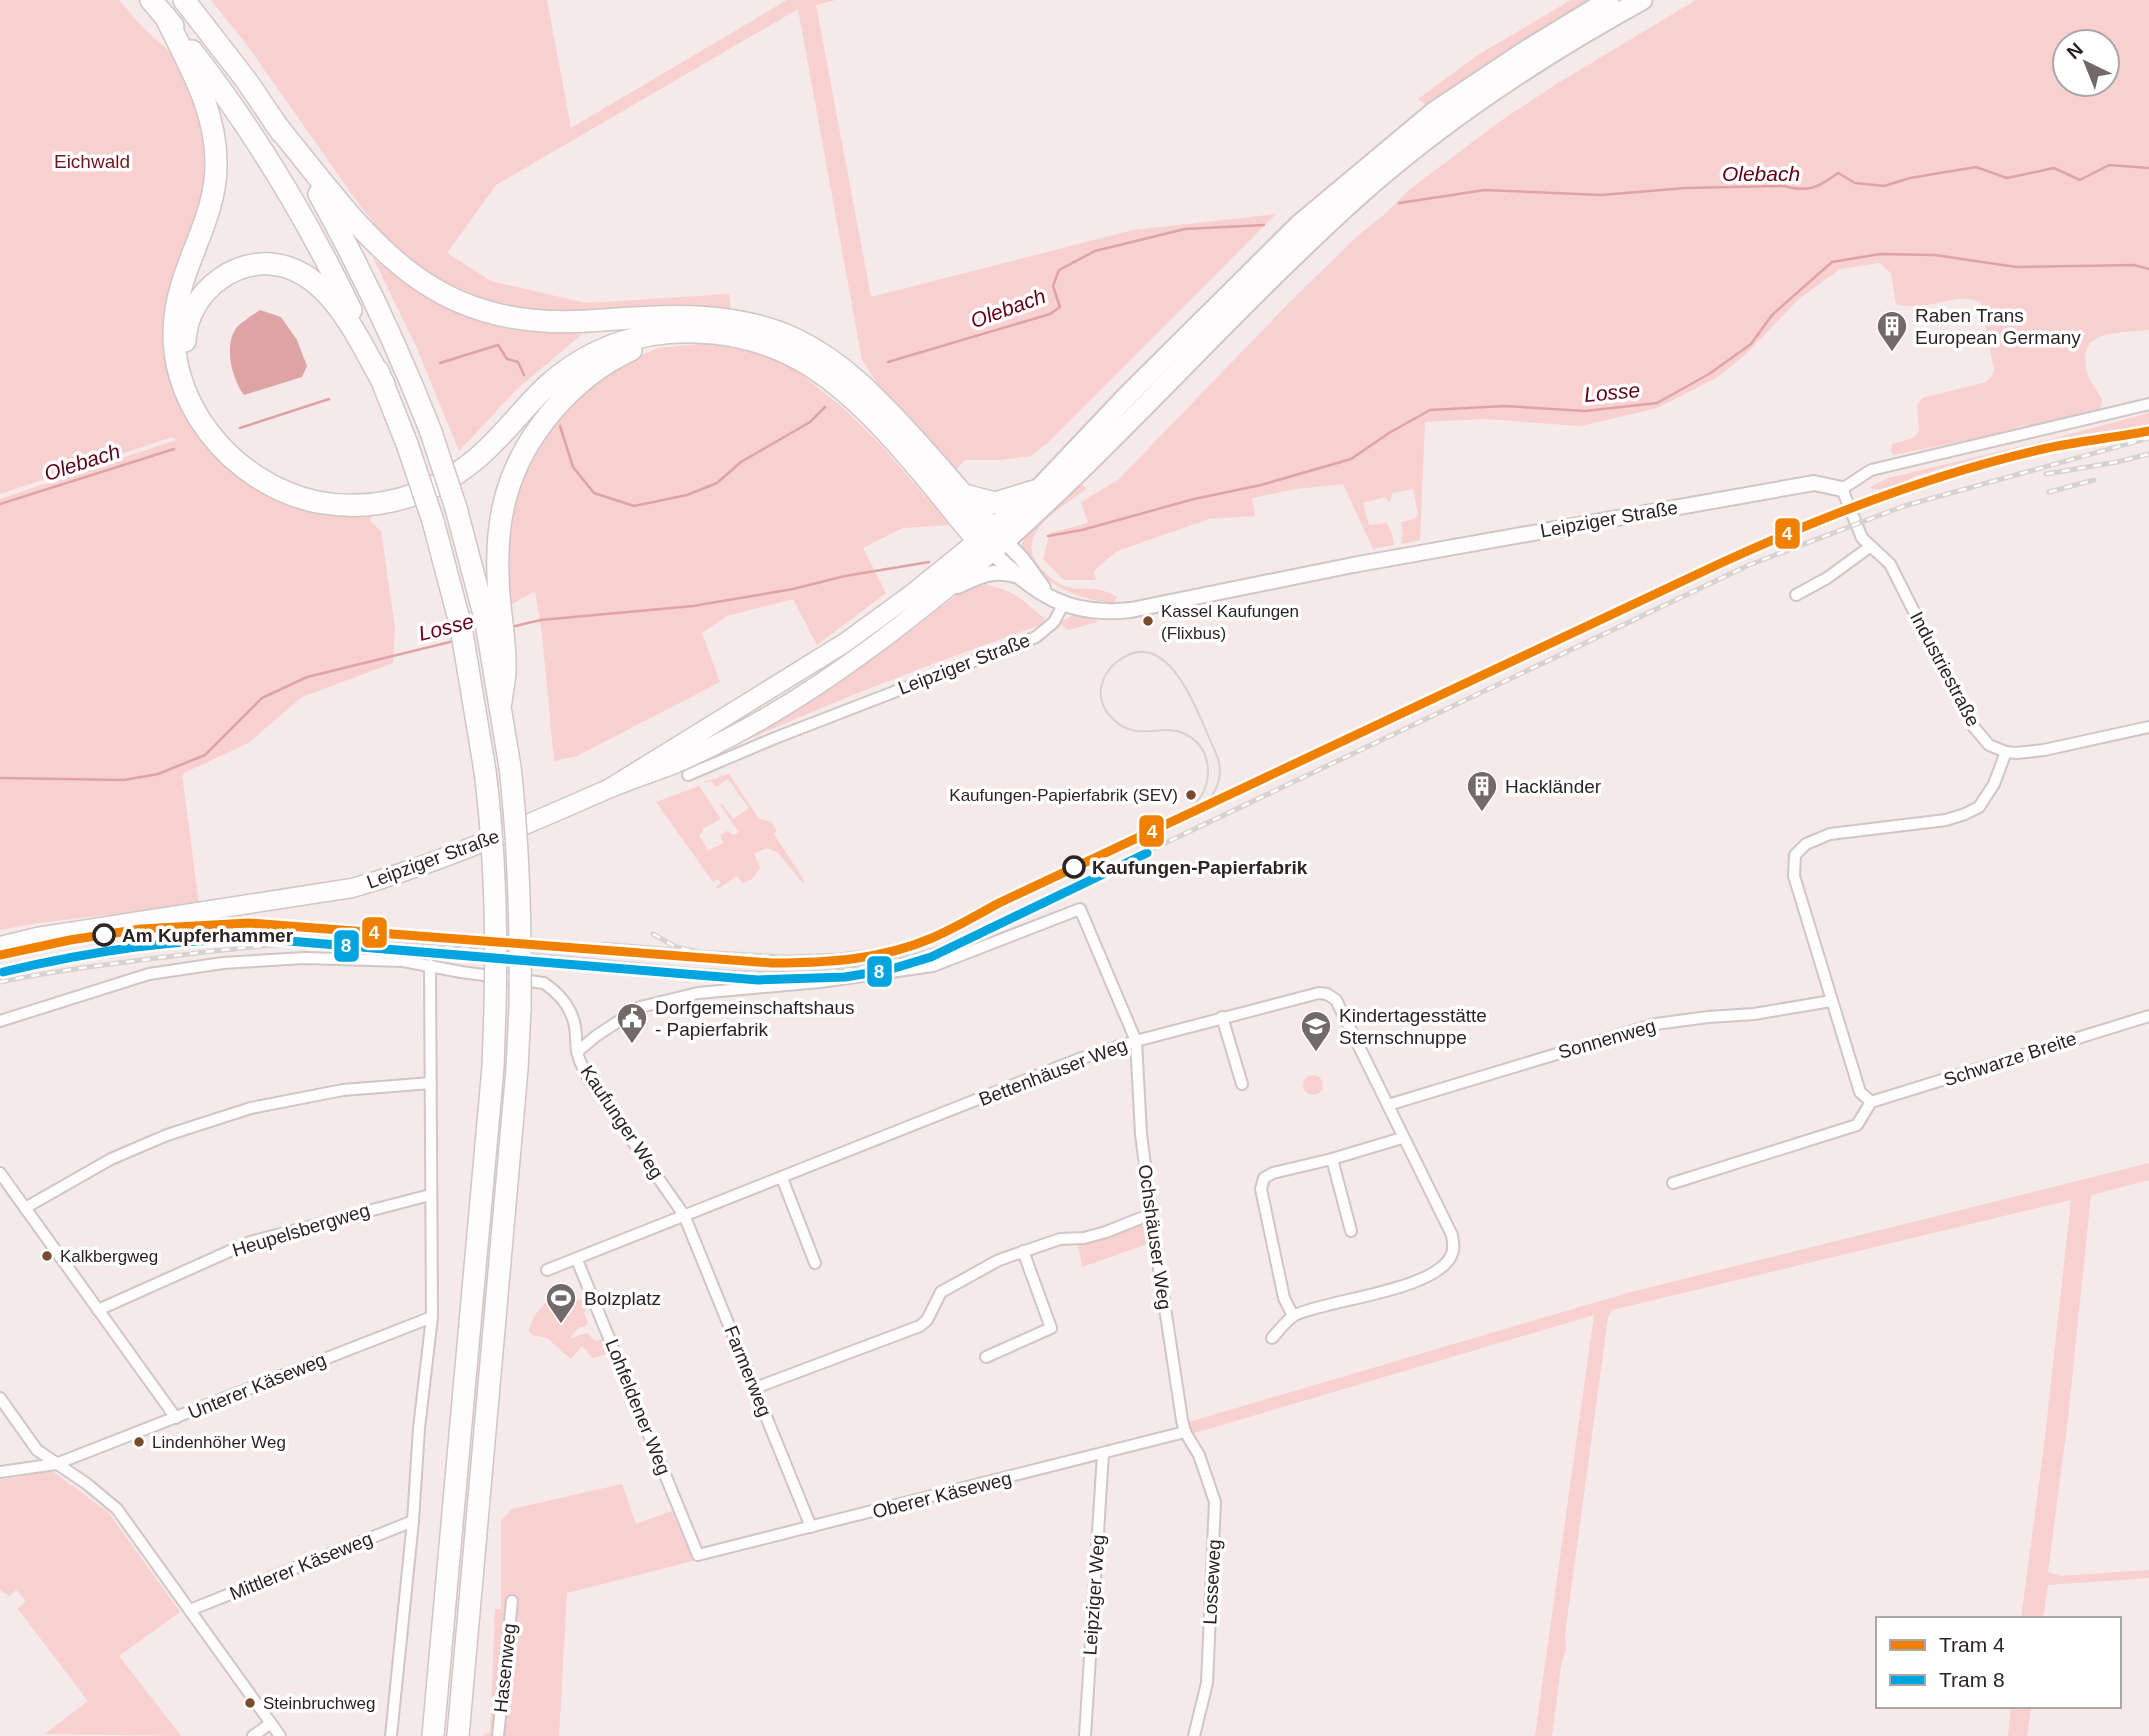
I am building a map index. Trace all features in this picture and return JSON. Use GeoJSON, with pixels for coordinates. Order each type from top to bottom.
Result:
{"type":"FeatureCollection","features":[{"type":"Feature","properties":{"kind":"highway"},"geometry":{"type":"LineString","coordinates":[[184,0],[274,122],[351,218],[381,250],[410,275],[449,297],[509,319],[579,323],[651,316],[752,339],[790,354],[829,380],[869,414],[992,541]]}},
{"type":"Feature","properties":{"kind":"highway"},"geometry":{"type":"LineString","coordinates":[[992,541],[1127,397],[1300,224],[1434,112],[1609,0]]}},
{"type":"Feature","properties":{"kind":"highway"},"geometry":{"type":"LineString","coordinates":[[992,541],[1359,195],[1444,125],[1598,24],[1642,0]]}},
{"type":"Feature","properties":{"kind":"highway"},"geometry":{"type":"LineString","coordinates":[[158,8],[206,104],[216,148],[215,184],[211,205],[180,291],[176,310],[174,330],[177,366],[187,395],[202,423],[226,453],[257,477],[284,492],[329,504],[376,505],[414,496],[449,480],[474,462],[549,384],[579,362],[631,339],[717,317],[756,325],[793,338],[841,367],[880,402],[964,495],[992,541]]}},
{"type":"Feature","properties":{"kind":"highway"},"geometry":{"type":"LineString","coordinates":[[158,8],[225,94],[274,169],[334,276],[384,384],[407,444],[433,521],[453,593],[469,669],[485,771],[495,872],[495,1009],[493,1067],[433,1736]]}},
{"type":"Feature","properties":{"kind":"highway"},"geometry":{"type":"LineString","coordinates":[[274,122],[312,182],[357,264],[407,370],[456,508],[501,671]]}},
{"type":"Feature","properties":{"kind":"highway"},"geometry":{"type":"LineString","coordinates":[[384,384],[330,298],[310,278],[290,268],[264,264],[238,269],[228,274],[206,290],[187,323],[184,348],[189,378],[200,406],[226,443],[260,471],[287,485],[315,495],[360,499],[404,492],[446,474],[482,446],[545,379],[584,351],[629,331],[693,324]]}},
{"type":"Feature","properties":{"kind":"highway"},"geometry":{"type":"LineString","coordinates":[[458,1736],[517,1069],[520,1008],[519,868],[501,702],[499,537],[507,493],[522,456],[542,426],[583,381],[611,361],[693,324]]}},
{"type":"Feature","properties":{"kind":"highway"},"geometry":{"type":"LineString","coordinates":[[964,495],[995,503],[1038,490]]}},
{"type":"Feature","properties":{"kind":"main road","name":"Leipziger Straße"},"geometry":{"type":"LineString","coordinates":[[0,946],[37,937],[352,888],[450,856],[546,817],[610,788],[674,764],[735,735],[858,657],[941,594],[992,541]]}},
{"type":"Feature","properties":{"kind":"main road","name":"Leipziger Straße"},"geometry":{"type":"LineString","coordinates":[[610,788],[846,642],[913,593],[992,541]]}},
{"type":"Feature","properties":{"kind":"street"},"geometry":{"type":"LineString","coordinates":[[1842,489],[1871,470],[2149,404]]}},
{"type":"Feature","properties":{"kind":"street","name":"Leipziger Straße"},"geometry":{"type":"LineString","coordinates":[[992,541],[1017,576],[1063,605],[1106,613],[1353,565],[1814,483],[1842,489]]}},
{"type":"Feature","properties":{"kind":"street","name":"Industriestraße"},"geometry":{"type":"LineString","coordinates":[[1842,489],[1862,538],[1890,564],[1973,726],[1989,745],[2006,752]]}},
{"type":"Feature","properties":{"kind":"street","name":"Leipziger Straße"},"geometry":{"type":"LineString","coordinates":[[992,541],[1022,559],[1048,595]]}},
{"type":"Feature","properties":{"kind":"street"},"geometry":{"type":"LineString","coordinates":[[1796,595],[1827,578],[1871,546]]}},
{"type":"Feature","properties":{"kind":"street"},"geometry":{"type":"LineString","coordinates":[[941,594],[986,572],[1000,571],[1017,576]]}},
{"type":"Feature","properties":{"kind":"street","name":"Leipziger Straße"},"geometry":{"type":"LineString","coordinates":[[688,775],[775,737],[1036,637],[1054,622],[1063,605]]}},
{"type":"Feature","properties":{"kind":"street"},"geometry":{"type":"LineString","coordinates":[[1673,1183],[1857,1125],[1871,1102],[1860,1092],[1794,876],[1795,855],[1806,844],[1829,834],[1946,820],[1965,814],[1979,807],[1994,784],[2006,752],[2044,750],[2149,727]]}},
{"type":"Feature","properties":{"kind":"street","name":"Ochshäuser Weg"},"geometry":{"type":"LineString","coordinates":[[1080,909],[1136,1041],[1141,1134],[1151,1214],[1185,1432]]}},
{"type":"Feature","properties":{"kind":"street","name":"Kaufunger Weg"},"geometry":{"type":"LineString","coordinates":[[684,1215],[589,1079],[577,1052],[596,1036],[640,1007],[698,993],[820,982],[933,966],[1080,909]]}},
{"type":"Feature","properties":{"kind":"street"},"geometry":{"type":"LineString","coordinates":[[0,1021],[121,982],[174,970],[223,963],[304,958],[403,961],[544,984],[555,990],[566,1003],[575,1026],[577,1052]]}},
{"type":"Feature","properties":{"kind":"street"},"geometry":{"type":"LineString","coordinates":[[391,1736],[413,1521],[419,1428],[432,1317],[430,965]]}},
{"type":"Feature","properties":{"kind":"street","name":"Bettenhäuser Weg"},"geometry":{"type":"LineString","coordinates":[[547,1270],[1079,1059],[1223,1017],[1319,993],[1336,1000],[1388,1105]]}},
{"type":"Feature","properties":{"kind":"street","name":"Sonnenweg"},"geometry":{"type":"LineString","coordinates":[[1388,1105],[1657,1024],[1754,1014],[1831,1001]]}},
{"type":"Feature","properties":{"kind":"street","name":"Schwarze Breite"},"geometry":{"type":"LineString","coordinates":[[1871,1102],[2149,1016]]}},
{"type":"Feature","properties":{"kind":"street"},"geometry":{"type":"LineString","coordinates":[[1223,1017],[1242,1084]]}},
{"type":"Feature","properties":{"kind":"street"},"geometry":{"type":"LineString","coordinates":[[25,1209],[111,1159],[167,1135],[251,1108],[343,1090],[431,1083]]}},
{"type":"Feature","properties":{"kind":"street"},"geometry":{"type":"LineString","coordinates":[[1272,1338],[1293,1316],[1407,1284],[1434,1274],[1450,1259],[1454,1248],[1452,1235],[1388,1105]]}},
{"type":"Feature","properties":{"kind":"street"},"geometry":{"type":"LineString","coordinates":[[1293,1316],[1284,1298],[1261,1189],[1264,1178],[1273,1172],[1332,1160],[1402,1138]]}},
{"type":"Feature","properties":{"kind":"street"},"geometry":{"type":"LineString","coordinates":[[1332,1160],[1352,1231]]}},
{"type":"Feature","properties":{"kind":"street"},"geometry":{"type":"LineString","coordinates":[[0,1173],[176,1418]]}},
{"type":"Feature","properties":{"kind":"street"},"geometry":{"type":"LineString","coordinates":[[782,1178],[815,1263]]}},
{"type":"Feature","properties":{"kind":"street","name":"Heupelsbergweg"},"geometry":{"type":"LineString","coordinates":[[98,1310],[250,1242],[430,1195]]}},
{"type":"Feature","properties":{"kind":"street"},"geometry":{"type":"LineString","coordinates":[[755,1388],[920,1326],[927,1320],[941,1292],[947,1287],[1004,1257],[1060,1239],[1084,1238],[1105,1232],[1151,1214]]}},
{"type":"Feature","properties":{"kind":"street","name":"Farmerweg"},"geometry":{"type":"LineString","coordinates":[[684,1215],[811,1527]]}},
{"type":"Feature","properties":{"kind":"street"},"geometry":{"type":"LineString","coordinates":[[986,1357],[1051,1328],[1023,1251]]}},
{"type":"Feature","properties":{"kind":"street","name":"Lohfeldener Weg"},"geometry":{"type":"LineString","coordinates":[[576,1259],[698,1555]]}},
{"type":"Feature","properties":{"kind":"street","name":"Unterer Käseweg"},"geometry":{"type":"LineString","coordinates":[[0,1472],[56,1464],[432,1317]]}},
{"type":"Feature","properties":{"kind":"street"},"geometry":{"type":"LineString","coordinates":[[0,1398],[37,1450],[87,1484],[117,1509],[280,1736]]}},
{"type":"Feature","properties":{"kind":"street","name":"Oberer Käseweg"},"geometry":{"type":"LineString","coordinates":[[698,1555],[1185,1432]]}},
{"type":"Feature","properties":{"kind":"street","name":"Losseweg"},"geometry":{"type":"LineString","coordinates":[[1185,1432],[1199,1455],[1215,1502],[1207,1683],[1194,1736]]}},
{"type":"Feature","properties":{"kind":"street","name":"Leipziger Weg"},"geometry":{"type":"LineString","coordinates":[[1085,1736],[1103,1454]]}},
{"type":"Feature","properties":{"kind":"street","name":"Mittlerer Käseweg"},"geometry":{"type":"LineString","coordinates":[[190,1610],[413,1521]]}},
{"type":"Feature","properties":{"kind":"street","name":"Hasenweg"},"geometry":{"type":"LineString","coordinates":[[498,1736],[512,1601]]}},
{"type":"Feature","properties":{"kind":"street"},"geometry":{"type":"LineString","coordinates":[[253,1736],[271,1723]]}},
{"type":"Feature","properties":{"kind":"green space","name":"Eichwald"},"geometry":{"type":"Polygon","coordinates":[[[0,0],[119,0],[143,28],[179,60],[190,80],[211,162],[173,368],[244,472],[374,508],[370,521],[381,531],[395,628],[393,663],[302,697],[248,743],[182,774],[199,904],[37,923],[0,930],[0,499],[176,440],[172,437],[0,494],[0,0]]]}},
{"type":"Feature","properties":{"kind":"green space"},"geometry":{"type":"Polygon","coordinates":[[[211,0],[547,0],[571,128],[787,0],[836,0],[816,5],[871,297],[1133,230],[1276,214],[1051,440],[1031,456],[1000,460],[965,460],[956,470],[877,383],[862,360],[798,9],[496,185],[447,253],[491,281],[586,303],[729,294],[731,312],[584,313],[548,309],[522,310],[484,299],[436,278],[387,240],[247,45],[211,0]]]}},
{"type":"Feature","properties":{"kind":"green space"},"geometry":{"type":"Polygon","coordinates":[[[1571,0],[1590,0],[1521,43],[1429,108],[1418,99],[1478,55],[1571,0]]]}},
{"type":"Feature","properties":{"kind":"green space"},"geometry":{"type":"Polygon","coordinates":[[[1696,0],[2149,0],[2149,330],[2101,336],[2092,341],[2087,349],[2085,360],[2088,375],[2102,399],[2101,408],[1992,435],[1894,455],[1891,452],[1892,444],[1913,438],[1919,432],[1917,405],[1922,398],[1986,382],[1992,376],[1994,370],[1981,303],[1963,299],[1918,306],[1896,304],[1891,273],[1879,263],[1840,269],[1800,298],[1745,355],[1716,378],[1657,408],[1581,426],[1484,419],[1425,422],[1420,540],[1402,544],[1401,522],[1415,519],[1418,515],[1413,489],[1392,493],[1390,503],[1385,497],[1363,503],[1369,525],[1387,523],[1392,534],[1394,545],[1373,549],[1343,484],[1296,489],[1252,498],[1255,516],[1209,519],[1117,551],[1094,571],[1096,580],[1064,580],[1043,559],[1050,533],[1088,523],[1081,502],[1118,480],[1354,239],[1409,190],[1499,122],[1696,0]]]}},
{"type":"Feature","properties":{"kind":"green space"},"geometry":{"type":"Polygon","coordinates":[[[373,258],[422,294],[455,310],[518,327],[582,334],[516,390],[459,451],[416,346],[373,258]]]}},
{"type":"Feature","properties":{"kind":"green space"},"geometry":{"type":"Polygon","coordinates":[[[710,343],[761,354],[792,367],[841,406],[880,444],[950,525],[903,528],[863,548],[886,593],[817,645],[793,599],[727,616],[702,633],[720,682],[577,756],[554,761],[542,634],[535,591],[507,607],[509,512],[535,450],[581,391],[626,363],[657,348],[710,343]]]}},
{"type":"Feature","properties":{"kind":"green space"},"geometry":{"type":"Polygon","coordinates":[[[2149,413],[2149,425],[2068,439],[1974,463],[1951,465],[1885,488],[1869,488],[1888,478],[2149,413]]]}},
{"type":"Feature","properties":{"kind":"green space"},"geometry":{"type":"Polygon","coordinates":[[[1081,484],[1087,489],[1055,512],[1037,531],[1032,542],[1032,554],[1039,566],[1057,583],[1071,588],[1095,589],[1109,593],[1117,597],[1114,603],[1086,598],[1046,579],[1036,569],[1022,544],[1028,533],[1081,484]]]}},
{"type":"Feature","properties":{"kind":"green space"},"geometry":{"type":"Polygon","coordinates":[[[985,578],[987,585],[1012,593],[1045,619],[1041,625],[883,683],[724,748],[882,652],[975,581],[985,578]]]}},
{"type":"Feature","properties":{"kind":"green space"},"geometry":{"type":"Polygon","coordinates":[[[1073,615],[1092,618],[1098,622],[1068,630],[1059,623],[1073,615]]]}},
{"type":"Feature","properties":{"kind":"green space"},"geometry":{"type":"Polygon","coordinates":[[[729,774],[759,819],[771,822],[777,831],[774,834],[805,882],[803,883],[777,852],[766,848],[754,854],[760,868],[752,879],[743,883],[737,876],[718,889],[716,887],[721,883],[718,879],[713,882],[656,802],[699,786],[721,819],[702,829],[703,832],[699,835],[708,851],[723,843],[720,835],[727,831],[734,835],[739,832],[720,805],[722,804],[733,819],[749,808],[728,779],[716,787],[711,781],[704,782],[729,774]]]}},
{"type":"Feature","properties":{"kind":"green space"},"geometry":{"type":"Polygon","coordinates":[[[1309,1075],[1317,1075],[1323,1085],[1317,1095],[1309,1095],[1303,1089],[1303,1081],[1309,1075]]]}},
{"type":"Feature","properties":{"kind":"green space"},"geometry":{"type":"Polygon","coordinates":[[[2149,1163],[2149,1180],[2091,1195],[2068,1418],[2048,1572],[2061,1576],[2149,1570],[2149,1578],[2048,1585],[2043,1617],[2021,1617],[2044,1446],[2071,1200],[1612,1310],[1608,1317],[1565,1634],[1566,1649],[1561,1665],[1552,1736],[1535,1736],[1594,1315],[1188,1435],[1182,1424],[1631,1292],[2149,1163]]]}},
{"type":"Feature","properties":{"kind":"green space"},"geometry":{"type":"Polygon","coordinates":[[[1138,1224],[1146,1228],[1150,1243],[1082,1267],[1078,1244],[1088,1243],[1138,1224]]]}},
{"type":"Feature","properties":{"kind":"green space"},"geometry":{"type":"Polygon","coordinates":[[[560,1293],[573,1302],[581,1299],[587,1305],[584,1313],[588,1323],[579,1327],[569,1339],[587,1333],[595,1341],[604,1339],[610,1349],[607,1354],[593,1358],[582,1346],[571,1359],[547,1338],[532,1335],[529,1331],[536,1313],[560,1293]]]}},
{"type":"Feature","properties":{"kind":"green space"},"geometry":{"type":"Polygon","coordinates":[[[52,1471],[108,1512],[180,1612],[119,1656],[181,1736],[45,1734],[88,1701],[18,1609],[26,1601],[16,1590],[10,1596],[0,1590],[0,1480],[52,1471]]]}},
{"type":"Feature","properties":{"kind":"green space"},"geometry":{"type":"Polygon","coordinates":[[[622,1484],[636,1524],[672,1511],[693,1561],[567,1593],[559,1736],[484,1736],[490,1733],[495,1609],[501,1609],[501,1520],[512,1509],[622,1484]]]}},
{"type":"Feature","properties":{"kind":"green space"},"geometry":{"type":"Polygon","coordinates":[[[2011,1708],[2031,1708],[2027,1736],[2008,1736],[2011,1708]]]}},
{"type":"Feature","properties":{"kind":"shaded area"},"geometry":{"type":"Polygon","coordinates":[[[260,310],[281,317],[297,340],[307,366],[302,377],[244,395],[233,371],[230,343],[237,327],[260,310]]]}},
{"type":"Feature","properties":{"kind":"waterway","name":"Olebach"},"geometry":{"type":"LineString","coordinates":[[1399,203],[1485,190],[1602,195],[1685,188],[1784,186],[1807,189],[1838,173],[1855,183],[1884,186],[1910,178],[1976,167],[2007,178],[2054,168],[2080,180],[2109,165],[2149,168]]}},
{"type":"Feature","properties":{"kind":"waterway","name":"Olebach"},"geometry":{"type":"LineString","coordinates":[[888,362],[1050,314],[1060,307],[1053,286],[1059,270],[1095,251],[1185,229],[1264,225]]}},
{"type":"Feature","properties":{"kind":"waterway","name":"Losse"},"geometry":{"type":"LineString","coordinates":[[1048,536],[1261,485],[1351,459],[1430,410],[1505,406],[1585,411],[1657,403],[1709,374],[1751,344],[1772,315],[1832,262],[1880,254],[1935,255],[2016,267],[2134,265],[2149,269]]}},
{"type":"Feature","properties":{"kind":"waterway","name":"Olebach"},"geometry":{"type":"LineString","coordinates":[[440,363],[498,345],[507,359],[518,362],[524,375]]}},
{"type":"Feature","properties":{"kind":"waterway","name":"Olebach"},"geometry":{"type":"LineString","coordinates":[[240,428],[329,399]]}},
{"type":"Feature","properties":{"kind":"waterway","name":"Olebach"},"geometry":{"type":"LineString","coordinates":[[560,426],[573,467],[594,493],[634,506],[687,495],[717,483],[741,462],[810,422],[825,407]]}},
{"type":"Feature","properties":{"kind":"waterway","name":"Olebach"},"geometry":{"type":"LineString","coordinates":[[0,504],[174,449]]}},
{"type":"Feature","properties":{"kind":"waterway","name":"Losse"},"geometry":{"type":"LineString","coordinates":[[511,627],[541,620],[693,606],[929,562]]}},
{"type":"Feature","properties":{"kind":"waterway","name":"Losse"},"geometry":{"type":"LineString","coordinates":[[0,778],[124,780],[158,774],[205,755],[262,698],[307,677],[454,641]]}},
{"type":"Feature","properties":{"kind":"tram line","name":"4"},"geometry":{"type":"LineString","coordinates":[[0,955],[141,929],[249,923],[772,963],[833,961],[873,956],[941,934],[999,903],[1800,528],[1879,497],[2002,459],[2056,446],[2149,431]]}},
{"type":"Feature","properties":{"kind":"tram line"},"geometry":{"type":"LineString","coordinates":[[1162,827],[1190,810],[1197,802],[1206,784],[1208,765],[1201,747],[1185,734],[1167,730],[1132,730],[1123,727],[1109,715],[1101,692],[1105,677],[1118,661],[1136,652],[1153,654],[1167,664],[1180,679],[1191,698],[1219,765],[1219,778],[1208,801],[1187,819],[1163,833]]}},
{"type":"Feature","properties":{"kind":"tram line","name":"8"},"geometry":{"type":"LineString","coordinates":[[3,972],[133,947],[265,939],[758,980],[845,977],[888,970],[931,957],[1147,853]]}},
{"type":"Feature","properties":{"kind":"railway"},"geometry":{"type":"LineString","coordinates":[[0,982],[59,971],[183,955],[310,943],[432,947],[729,972],[810,973],[891,962],[974,934],[1749,565],[1904,506],[2149,438]]}},
{"type":"Feature","properties":{"kind":"railway"},"geometry":{"type":"LineString","coordinates":[[2046,474],[2149,454]]}},
{"type":"Feature","properties":{"kind":"railway"},"geometry":{"type":"LineString","coordinates":[[2049,492],[2094,480]]}},
{"type":"Feature","properties":{"kind":"railway"},"geometry":{"type":"LineString","coordinates":[[1114,874],[1180,864]]}},
{"type":"Feature","properties":{"kind":"railway"},"geometry":{"type":"LineString","coordinates":[[653,934],[676,947],[698,952],[787,957],[870,951]]}},
{"type":"Feature","properties":{"kind":"railway"},"geometry":{"type":"LineString","coordinates":[[604,944],[674,950]]}},
{"type":"Feature","properties":{"kind":"place","name":"Raben Trans European Germany"},"geometry":{"type":"Point","coordinates":[1892,353]}},
{"type":"Feature","properties":{"kind":"place","name":"Kassel Kaufungen (Flixbus)"},"geometry":{"type":"Point","coordinates":[1148,621]}},
{"type":"Feature","properties":{"kind":"place","name":"Kaufungen-Papierfabrik (SEV)"},"geometry":{"type":"Point","coordinates":[1191,795]}},
{"type":"Feature","properties":{"kind":"place","name":"Hackländer"},"geometry":{"type":"Point","coordinates":[1482,813]}},
{"type":"Feature","properties":{"kind":"place","name":"Kaufungen-Papierfabrik"},"geometry":{"type":"Point","coordinates":[1074,867]}},
{"type":"Feature","properties":{"kind":"place","name":"Am Kupferhammer"},"geometry":{"type":"Point","coordinates":[104,935]}},
{"type":"Feature","properties":{"kind":"place","name":"Dorfgemeinschaftshaus - Papierfabrik"},"geometry":{"type":"Point","coordinates":[632,1045]}},
{"type":"Feature","properties":{"kind":"place","name":"Kindertagesstätte Sternschnuppe"},"geometry":{"type":"Point","coordinates":[1316,1053]}},
{"type":"Feature","properties":{"kind":"place","name":"Kalkbergweg"},"geometry":{"type":"Point","coordinates":[47,1256]}},
{"type":"Feature","properties":{"kind":"place","name":"Bolzplatz"},"geometry":{"type":"Point","coordinates":[561,1325]}},
{"type":"Feature","properties":{"kind":"place","name":"Lindenhöher Weg"},"geometry":{"type":"Point","coordinates":[139,1442]}},
{"type":"Feature","properties":{"kind":"place","name":"Steinbruchweg"},"geometry":{"type":"Point","coordinates":[250,1703]}}]}
